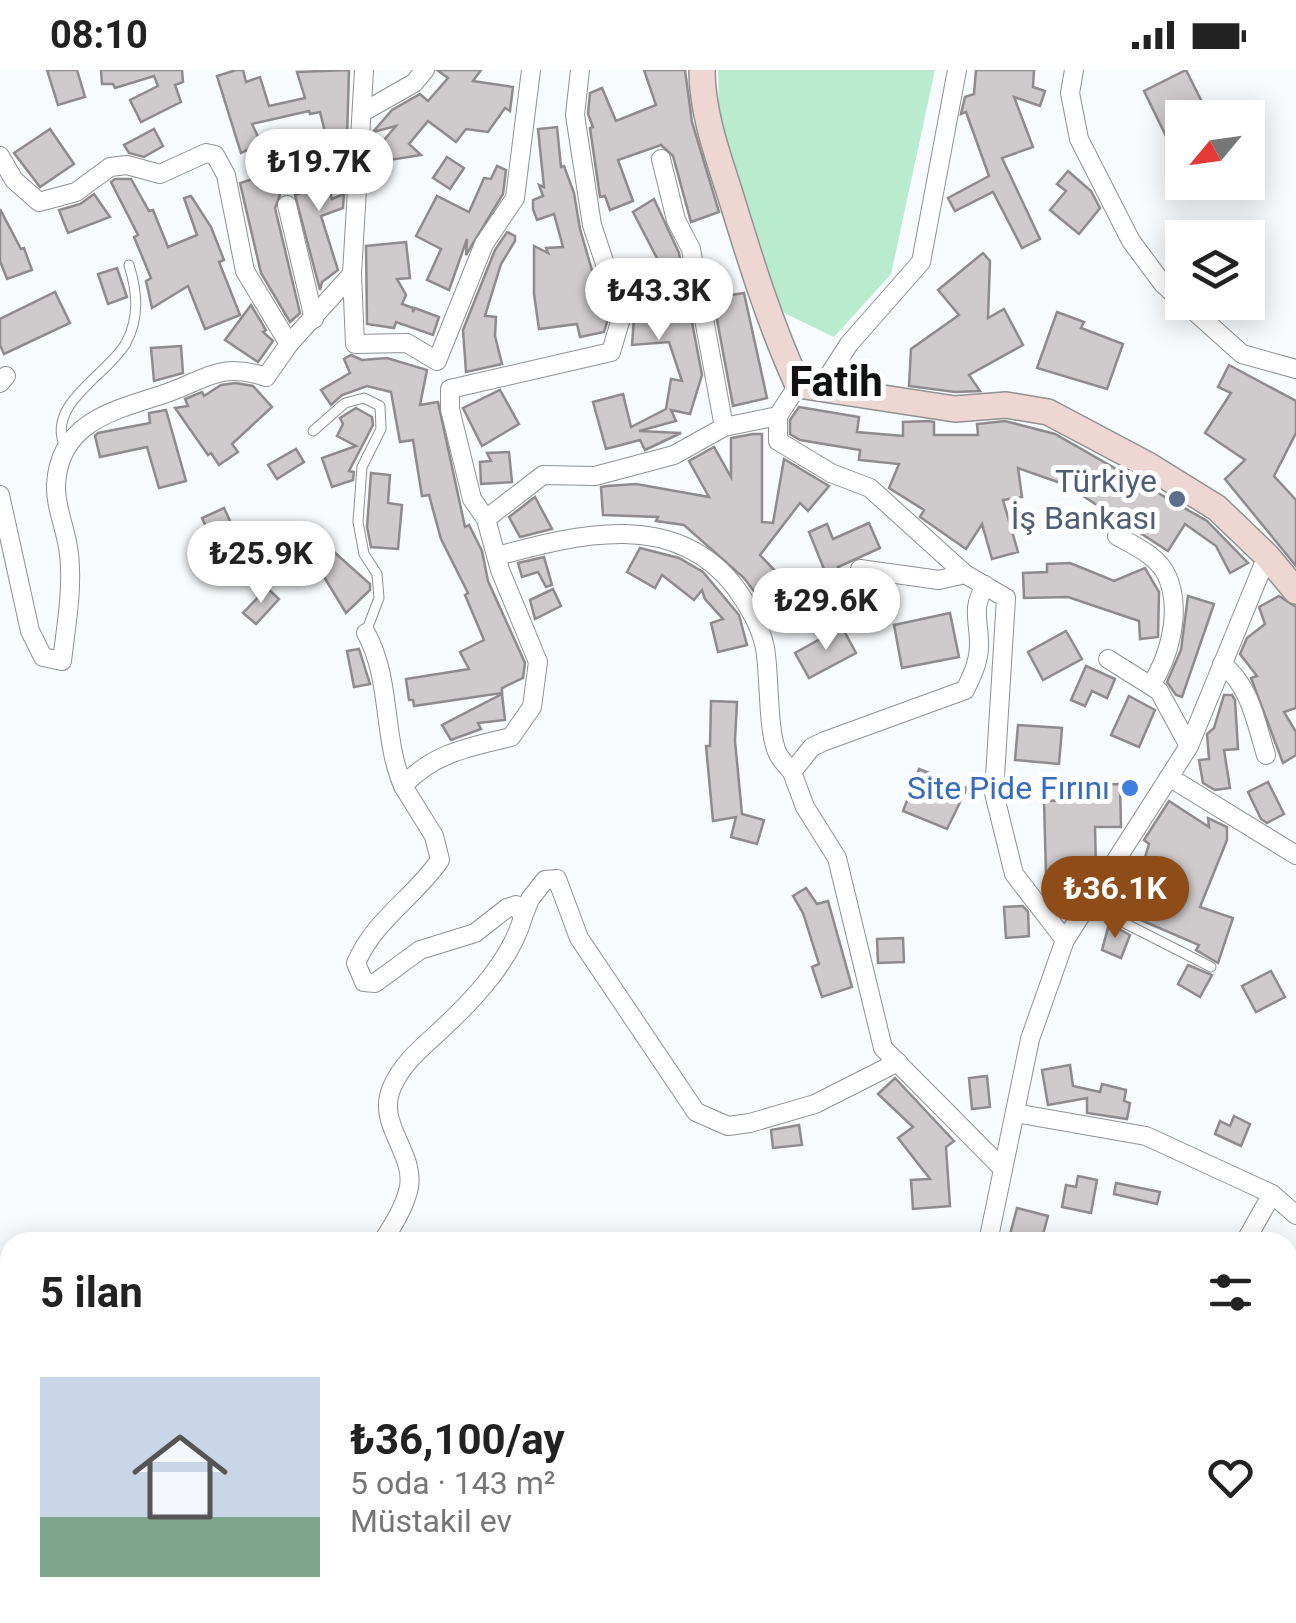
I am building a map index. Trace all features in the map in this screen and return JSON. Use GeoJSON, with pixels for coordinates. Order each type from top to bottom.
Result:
{"type":"FeatureCollection","features":[{"type":"Feature","properties":{"kind":"main road"},"geometry":{"type":"LineString","coordinates":[[702,70],[710,128],[768,319],[810,386],[955,409],[1006,404],[1048,412],[1146,464],[1217,508],[1268,556],[1296,591]]}},
{"type":"Feature","properties":{"kind":"street"},"geometry":{"type":"LineString","coordinates":[[364,70],[353,214],[355,344],[408,343],[438,361],[450,389],[450,409],[472,498],[486,519],[538,662],[532,706],[511,737],[447,752],[421,766],[403,786]]}},
{"type":"Feature","properties":{"kind":"street"},"geometry":{"type":"LineString","coordinates":[[363,112],[414,82],[425,70]]}},
{"type":"Feature","properties":{"kind":"street"},"geometry":{"type":"LineString","coordinates":[[438,361],[484,244],[515,198],[531,70]]}},
{"type":"Feature","properties":{"kind":"street"},"geometry":{"type":"LineString","coordinates":[[450,389],[610,352],[622,315],[592,225],[575,115],[580,70]]}},
{"type":"Feature","properties":{"kind":"street"},"geometry":{"type":"LineString","coordinates":[[486,519],[543,474],[595,476],[674,455],[724,426],[778,416],[810,386],[921,262],[956,70]]}},
{"type":"Feature","properties":{"kind":"street"},"geometry":{"type":"LineString","coordinates":[[1074,70],[1070,92],[1079,139],[1131,241],[1165,286]]}},
{"type":"Feature","properties":{"kind":"street"},"geometry":{"type":"LineString","coordinates":[[0,156],[14,180],[39,202],[76,192],[110,167],[127,165],[160,174],[206,153],[215,155],[226,175],[245,272],[288,344]]}},
{"type":"Feature","properties":{"kind":"street"},"geometry":{"type":"LineString","coordinates":[[661,159],[676,220],[691,249],[724,426]]}},
{"type":"Feature","properties":{"kind":"street"},"geometry":{"type":"LineString","coordinates":[[287,205],[314,319]]}},
{"type":"Feature","properties":{"kind":"street"},"geometry":{"type":"LineString","coordinates":[[0,495],[30,631],[43,656],[62,661],[70,556],[56,486],[66,449],[94,416],[171,392],[214,372],[242,369],[266,377],[288,344],[352,274]]}},
{"type":"Feature","properties":{"kind":"street"},"geometry":{"type":"LineString","coordinates":[[1203,320],[1242,354],[1296,369]]}},
{"type":"Feature","properties":{"kind":"street"},"geometry":{"type":"LineString","coordinates":[[778,416],[778,440],[831,473],[870,488],[965,574],[1006,598],[994,793],[1014,874],[1065,940]]}},
{"type":"Feature","properties":{"kind":"street"},"geometry":{"type":"LineString","coordinates":[[497,556],[554,541],[611,533],[649,533],[679,541],[724,572],[750,606],[761,632],[777,752],[792,772],[806,807],[838,858],[883,1048],[1003,1169]]}},
{"type":"Feature","properties":{"kind":"street"},"geometry":{"type":"LineString","coordinates":[[1117,536],[1148,552],[1167,575],[1172,602],[1171,634],[1164,664],[1151,685]]}},
{"type":"Feature","properties":{"kind":"street"},"geometry":{"type":"LineString","coordinates":[[990,1232],[1030,1040],[1065,940],[1189,746],[1268,556]]}},
{"type":"Feature","properties":{"kind":"street"},"geometry":{"type":"LineString","coordinates":[[860,568],[939,580],[965,574]]}},
{"type":"Feature","properties":{"kind":"street"},"geometry":{"type":"LineString","coordinates":[[792,772],[812,747],[824,740],[965,690],[976,667],[979,644],[974,606],[985,585]]}},
{"type":"Feature","properties":{"kind":"street"},"geometry":{"type":"LineString","coordinates":[[366,633],[378,655],[396,768],[434,836],[440,860],[424,883],[374,928],[356,963],[364,982],[375,983],[420,950],[475,933],[507,908],[516,906],[522,918]]}},
{"type":"Feature","properties":{"kind":"street"},"geometry":{"type":"LineString","coordinates":[[1108,658],[1159,692],[1189,746]]}},
{"type":"Feature","properties":{"kind":"street"},"geometry":{"type":"LineString","coordinates":[[1222,664],[1237,674],[1245,689],[1266,755]]}},
{"type":"Feature","properties":{"kind":"street"},"geometry":{"type":"LineString","coordinates":[[1170,777],[1296,856]]}},
{"type":"Feature","properties":{"kind":"street"},"geometry":{"type":"LineString","coordinates":[[387,1232],[409,1186],[407,1167],[388,1114],[391,1088],[410,1057],[470,1002],[502,960],[517,939],[530,899],[545,880],[557,879],[579,938],[696,1112],[728,1126],[814,1104],[898,1062]]}},
{"type":"Feature","properties":{"kind":"street"},"geometry":{"type":"LineString","coordinates":[[1015,1112],[1146,1136],[1294,1208]]}},
{"type":"Feature","properties":{"kind":"street"},"geometry":{"type":"LineString","coordinates":[[1251,1232],[1272,1194]]}},
{"type":"Feature","properties":{"kind":"lane"},"geometry":{"type":"LineString","coordinates":[[66,449],[61,439],[66,406],[126,343],[134,319],[136,290],[128,265]]}},
{"type":"Feature","properties":{"kind":"lane"},"geometry":{"type":"LineString","coordinates":[[313,431],[345,403],[364,398],[380,406],[381,429],[362,467],[358,522],[364,554],[377,574],[379,598],[366,633]]}},
{"type":"Feature","properties":{"kind":"lane"},"geometry":{"type":"LineString","coordinates":[[1088,904],[1211,966]]}},
{"type":"Feature","properties":{"kind":"green space"},"geometry":{"type":"Polygon","coordinates":[[[718,70],[935,70],[891,274],[834,337],[782,312],[719,114],[718,70]]]}},
{"type":"Feature","properties":{"kind":"building"},"geometry":{"type":"Polygon","coordinates":[[[47,70],[77,70],[85,97],[58,105],[47,70]]]}},
{"type":"Feature","properties":{"kind":"building"},"geometry":{"type":"Polygon","coordinates":[[[101,70],[182,70],[183,82],[175,85],[181,102],[141,122],[130,100],[158,86],[154,76],[115,88],[113,84],[102,84],[101,70]]]}},
{"type":"Feature","properties":{"kind":"building"},"geometry":{"type":"Polygon","coordinates":[[[243,70],[246,82],[260,77],[269,106],[305,98],[297,72],[349,70],[344,155],[327,140],[320,112],[309,111],[252,124],[261,143],[241,153],[217,76],[243,70]]]}},
{"type":"Feature","properties":{"kind":"building"},"geometry":{"type":"Polygon","coordinates":[[[437,70],[481,70],[473,81],[513,87],[510,111],[505,108],[488,132],[466,129],[456,142],[428,121],[409,144],[421,155],[371,163],[372,154],[396,126],[373,132],[392,110],[420,94],[428,101],[448,78],[437,70]]]}},
{"type":"Feature","properties":{"kind":"building"},"geometry":{"type":"Polygon","coordinates":[[[644,70],[685,70],[692,122],[719,212],[691,222],[673,156],[661,145],[618,160],[633,201],[610,210],[605,196],[600,197],[590,128],[593,127],[588,114],[590,93],[602,88],[616,121],[656,105],[644,70]]]}},
{"type":"Feature","properties":{"kind":"building"},"geometry":{"type":"Polygon","coordinates":[[[976,70],[1034,70],[1033,87],[1045,91],[1040,106],[1014,97],[1033,147],[1002,158],[1040,239],[1022,248],[993,192],[955,211],[948,198],[989,176],[966,112],[961,114],[965,97],[974,94],[976,70]]]}},
{"type":"Feature","properties":{"kind":"building"},"geometry":{"type":"Polygon","coordinates":[[[1186,70],[1201,100],[1165,100],[1165,134],[1144,91],[1186,70]]]}},
{"type":"Feature","properties":{"kind":"building"},"geometry":{"type":"Polygon","coordinates":[[[557,127],[561,167],[564,166],[574,193],[580,229],[607,322],[604,332],[580,337],[577,324],[539,329],[534,294],[534,246],[548,253],[546,248],[563,247],[554,214],[537,220],[533,209],[533,200],[543,196],[539,185],[544,187],[538,129],[557,127]]]}},
{"type":"Feature","properties":{"kind":"building"},"geometry":{"type":"Polygon","coordinates":[[[50,129],[74,164],[40,187],[14,153],[50,129]]]}},
{"type":"Feature","properties":{"kind":"building"},"geometry":{"type":"Polygon","coordinates":[[[154,129],[163,146],[144,157],[129,153],[124,145],[154,129]]]}},
{"type":"Feature","properties":{"kind":"building"},"geometry":{"type":"Polygon","coordinates":[[[332,152],[338,168],[322,171],[332,199],[344,194],[343,208],[321,216],[338,270],[322,282],[320,290],[295,195],[311,190],[306,156],[332,152]]]}},
{"type":"Feature","properties":{"kind":"building"},"geometry":{"type":"Polygon","coordinates":[[[447,157],[464,168],[450,189],[433,178],[447,157]]]}},
{"type":"Feature","properties":{"kind":"building"},"geometry":{"type":"Polygon","coordinates":[[[497,166],[506,170],[503,194],[466,255],[467,239],[449,290],[427,280],[441,249],[416,236],[437,196],[469,212],[484,178],[491,179],[497,166]]]}},
{"type":"Feature","properties":{"kind":"building"},"geometry":{"type":"Polygon","coordinates":[[[1068,171],[1091,191],[1100,208],[1079,234],[1050,210],[1066,191],[1057,184],[1068,171]]]}},
{"type":"Feature","properties":{"kind":"building"},"geometry":{"type":"Polygon","coordinates":[[[273,173],[280,195],[275,208],[300,313],[290,322],[261,273],[240,183],[273,173]]]}},
{"type":"Feature","properties":{"kind":"building"},"geometry":{"type":"Polygon","coordinates":[[[131,179],[149,211],[153,210],[168,247],[197,235],[184,198],[191,196],[211,227],[224,260],[219,262],[240,315],[205,329],[188,286],[152,308],[146,281],[151,278],[134,237],[138,235],[111,182],[131,179]]]}},
{"type":"Feature","properties":{"kind":"building"},"geometry":{"type":"Polygon","coordinates":[[[94,194],[110,217],[68,233],[59,210],[80,204],[94,194]]]}},
{"type":"Feature","properties":{"kind":"building"},"geometry":{"type":"Polygon","coordinates":[[[654,199],[679,253],[702,375],[690,414],[671,410],[676,421],[639,431],[681,433],[645,450],[640,440],[606,449],[593,402],[623,394],[631,427],[666,409],[671,379],[682,381],[669,342],[632,345],[634,318],[663,315],[654,263],[659,262],[633,212],[654,199]]]}},
{"type":"Feature","properties":{"kind":"building"},"geometry":{"type":"Polygon","coordinates":[[[0,209],[21,249],[24,248],[32,270],[7,279],[0,261],[0,209]]]}},
{"type":"Feature","properties":{"kind":"building"},"geometry":{"type":"Polygon","coordinates":[[[507,232],[515,236],[515,241],[501,264],[485,316],[496,317],[495,336],[502,364],[466,372],[463,330],[495,250],[507,232]]]}},
{"type":"Feature","properties":{"kind":"building"},"geometry":{"type":"Polygon","coordinates":[[[406,242],[410,278],[397,279],[406,295],[402,304],[413,308],[413,312],[415,308],[439,317],[433,335],[396,322],[394,328],[367,324],[366,246],[406,242]]]}},
{"type":"Feature","properties":{"kind":"building"},"geometry":{"type":"Polygon","coordinates":[[[983,253],[990,261],[988,318],[1004,309],[1023,345],[969,375],[980,391],[909,386],[911,349],[959,315],[938,290],[983,253]]]}},
{"type":"Feature","properties":{"kind":"building"},"geometry":{"type":"Polygon","coordinates":[[[117,268],[127,297],[108,304],[98,274],[117,268]]]}},
{"type":"Feature","properties":{"kind":"building"},"geometry":{"type":"Polygon","coordinates":[[[55,292],[70,323],[4,354],[0,319],[55,292]]]}},
{"type":"Feature","properties":{"kind":"building"},"geometry":{"type":"Polygon","coordinates":[[[744,293],[767,398],[733,406],[713,298],[744,293]]]}},
{"type":"Feature","properties":{"kind":"building"},"geometry":{"type":"Polygon","coordinates":[[[251,305],[266,330],[263,332],[273,341],[258,362],[225,340],[251,305]]]}},
{"type":"Feature","properties":{"kind":"building"},"geometry":{"type":"Polygon","coordinates":[[[1057,312],[1084,322],[1081,328],[1123,344],[1107,389],[1037,368],[1057,312]]]}},
{"type":"Feature","properties":{"kind":"building"},"geometry":{"type":"Polygon","coordinates":[[[181,346],[183,373],[154,381],[151,348],[181,346]]]}},
{"type":"Feature","properties":{"kind":"building"},"geometry":{"type":"Polygon","coordinates":[[[351,355],[362,360],[387,358],[427,370],[420,405],[438,402],[465,527],[469,525],[482,551],[488,581],[525,663],[523,678],[502,688],[502,693],[414,706],[413,700],[409,700],[406,679],[469,669],[460,652],[484,640],[465,595],[468,593],[441,539],[429,495],[422,496],[413,440],[400,442],[391,392],[367,386],[342,395],[331,405],[321,390],[350,373],[344,359],[351,355]]]}},
{"type":"Feature","properties":{"kind":"building"},"geometry":{"type":"Polygon","coordinates":[[[1229,365],[1296,401],[1296,433],[1274,476],[1296,500],[1296,566],[1225,479],[1245,460],[1205,433],[1231,393],[1218,387],[1229,365]]]}},
{"type":"Feature","properties":{"kind":"building"},"geometry":{"type":"Polygon","coordinates":[[[221,385],[253,386],[272,407],[232,444],[238,452],[219,465],[175,408],[188,406],[185,399],[202,392],[204,396],[221,385]]]}},
{"type":"Feature","properties":{"kind":"building"},"geometry":{"type":"Polygon","coordinates":[[[500,390],[519,424],[482,446],[463,408],[500,390]]]}},
{"type":"Feature","properties":{"kind":"building"},"geometry":{"type":"Polygon","coordinates":[[[799,407],[859,417],[857,432],[903,436],[903,422],[929,421],[934,422],[934,435],[978,435],[977,424],[1005,421],[1055,434],[1207,521],[1248,563],[1230,573],[1216,546],[1185,524],[1168,551],[1066,485],[1018,468],[1022,497],[1003,500],[1018,552],[992,559],[982,524],[966,549],[920,517],[924,510],[889,488],[899,464],[859,460],[860,450],[800,440],[790,434],[790,420],[799,407]]]}},
{"type":"Feature","properties":{"kind":"building"},"geometry":{"type":"Polygon","coordinates":[[[356,408],[372,417],[373,425],[349,471],[354,472],[353,480],[332,487],[322,458],[356,446],[337,436],[343,424],[340,418],[356,408]]]}},
{"type":"Feature","properties":{"kind":"building"},"geometry":{"type":"Polygon","coordinates":[[[166,410],[186,481],[159,488],[147,447],[100,457],[95,436],[98,433],[150,423],[149,413],[166,410]]]}},
{"type":"Feature","properties":{"kind":"building"},"geometry":{"type":"Polygon","coordinates":[[[762,434],[762,522],[773,523],[784,459],[829,486],[808,511],[800,503],[760,555],[802,599],[777,622],[744,578],[684,525],[656,521],[658,517],[603,515],[601,487],[636,484],[709,497],[689,461],[714,447],[731,477],[731,438],[762,434]]]}},
{"type":"Feature","properties":{"kind":"building"},"geometry":{"type":"Polygon","coordinates":[[[296,449],[304,462],[277,479],[268,465],[296,449]]]}},
{"type":"Feature","properties":{"kind":"building"},"geometry":{"type":"Polygon","coordinates":[[[509,452],[512,482],[481,484],[480,462],[491,461],[487,453],[509,452]]]}},
{"type":"Feature","properties":{"kind":"building"},"geometry":{"type":"Polygon","coordinates":[[[371,473],[390,475],[388,503],[402,505],[398,549],[371,547],[367,527],[371,473]]]}},
{"type":"Feature","properties":{"kind":"building"},"geometry":{"type":"Polygon","coordinates":[[[535,497],[552,529],[520,537],[509,517],[535,497]]]}},
{"type":"Feature","properties":{"kind":"building"},"geometry":{"type":"Polygon","coordinates":[[[224,508],[238,538],[216,548],[202,518],[224,508]]]}},
{"type":"Feature","properties":{"kind":"building"},"geometry":{"type":"Polygon","coordinates":[[[869,523],[880,548],[838,567],[853,588],[860,585],[875,613],[845,629],[828,598],[823,601],[809,581],[824,569],[809,532],[827,524],[833,539],[869,523]]]}},
{"type":"Feature","properties":{"kind":"building"},"geometry":{"type":"Polygon","coordinates":[[[260,525],[283,538],[276,552],[264,546],[260,553],[249,546],[260,525]]]}},
{"type":"Feature","properties":{"kind":"building"},"geometry":{"type":"Polygon","coordinates":[[[315,535],[370,584],[370,590],[346,613],[312,557],[308,559],[301,551],[315,535]]]}},
{"type":"Feature","properties":{"kind":"building"},"geometry":{"type":"Polygon","coordinates":[[[640,548],[679,558],[703,572],[739,615],[747,645],[718,652],[711,623],[723,619],[702,590],[694,600],[662,575],[655,588],[627,572],[640,548]]]}},
{"type":"Feature","properties":{"kind":"building"},"geometry":{"type":"Polygon","coordinates":[[[544,557],[552,585],[546,587],[538,572],[522,577],[518,563],[544,557]]]}},
{"type":"Feature","properties":{"kind":"building"},"geometry":{"type":"Polygon","coordinates":[[[1070,563],[1114,581],[1145,568],[1159,592],[1158,637],[1140,639],[1139,621],[1068,597],[1024,598],[1023,573],[1047,572],[1047,564],[1070,563]]]}},
{"type":"Feature","properties":{"kind":"building"},"geometry":{"type":"Polygon","coordinates":[[[267,588],[279,599],[256,624],[243,613],[267,588]]]}},
{"type":"Feature","properties":{"kind":"building"},"geometry":{"type":"Polygon","coordinates":[[[553,589],[561,606],[535,619],[530,600],[553,589]]]}},
{"type":"Feature","properties":{"kind":"building"},"geometry":{"type":"Polygon","coordinates":[[[1188,596],[1214,604],[1182,697],[1167,682],[1181,650],[1188,596]]]}},
{"type":"Feature","properties":{"kind":"building"},"geometry":{"type":"Polygon","coordinates":[[[1279,596],[1296,607],[1296,708],[1284,712],[1296,732],[1296,755],[1283,763],[1251,678],[1257,676],[1240,654],[1247,638],[1265,624],[1259,607],[1279,596]]]}},
{"type":"Feature","properties":{"kind":"building"},"geometry":{"type":"Polygon","coordinates":[[[950,613],[959,657],[902,668],[894,625],[950,613]]]}},
{"type":"Feature","properties":{"kind":"building"},"geometry":{"type":"Polygon","coordinates":[[[842,627],[856,653],[809,678],[795,653],[842,627]]]}},
{"type":"Feature","properties":{"kind":"building"},"geometry":{"type":"Polygon","coordinates":[[[1066,631],[1082,659],[1043,680],[1028,652],[1066,631]]]}},
{"type":"Feature","properties":{"kind":"building"},"geometry":{"type":"Polygon","coordinates":[[[359,649],[370,684],[354,687],[347,651],[359,649]]]}},
{"type":"Feature","properties":{"kind":"building"},"geometry":{"type":"Polygon","coordinates":[[[1086,666],[1115,679],[1107,698],[1092,691],[1085,706],[1071,700],[1086,666]]]}},
{"type":"Feature","properties":{"kind":"building"},"geometry":{"type":"Polygon","coordinates":[[[502,694],[505,720],[478,723],[481,729],[451,740],[442,725],[502,694]]]}},
{"type":"Feature","properties":{"kind":"building"},"geometry":{"type":"Polygon","coordinates":[[[1224,695],[1232,695],[1235,700],[1238,749],[1224,750],[1230,788],[1215,790],[1203,783],[1199,760],[1209,759],[1207,734],[1214,728],[1224,695]]]}},
{"type":"Feature","properties":{"kind":"building"},"geometry":{"type":"Polygon","coordinates":[[[1129,696],[1155,710],[1139,747],[1111,735],[1129,696]]]}},
{"type":"Feature","properties":{"kind":"building"},"geometry":{"type":"Polygon","coordinates":[[[711,701],[737,702],[735,741],[742,814],[764,820],[757,844],[731,837],[736,817],[713,821],[706,746],[710,746],[711,701]]]}},
{"type":"Feature","properties":{"kind":"building"},"geometry":{"type":"Polygon","coordinates":[[[1018,725],[1062,728],[1059,764],[1015,760],[1018,725]]]}},
{"type":"Feature","properties":{"kind":"building"},"geometry":{"type":"Polygon","coordinates":[[[919,769],[967,788],[947,829],[903,811],[919,769]]]}},
{"type":"Feature","properties":{"kind":"building"},"geometry":{"type":"Polygon","coordinates":[[[1268,782],[1284,814],[1267,823],[1261,819],[1248,792],[1268,782]]]}},
{"type":"Feature","properties":{"kind":"building"},"geometry":{"type":"Polygon","coordinates":[[[1120,784],[1121,827],[1095,827],[1093,874],[1046,874],[1044,801],[1073,800],[1073,785],[1120,784]]]}},
{"type":"Feature","properties":{"kind":"building"},"geometry":{"type":"Polygon","coordinates":[[[1169,801],[1209,827],[1208,818],[1227,827],[1227,840],[1200,907],[1233,918],[1218,963],[1196,950],[1199,945],[1115,909],[1127,866],[1129,863],[1142,867],[1149,844],[1144,840],[1169,801]]]}},
{"type":"Feature","properties":{"kind":"building"},"geometry":{"type":"Polygon","coordinates":[[[806,888],[817,904],[828,901],[852,987],[822,997],[812,967],[819,964],[803,913],[793,896],[806,888]]]}},
{"type":"Feature","properties":{"kind":"building"},"geometry":{"type":"Polygon","coordinates":[[[1023,906],[1028,912],[1029,936],[1006,938],[1004,907],[1023,906]]]}},
{"type":"Feature","properties":{"kind":"building"},"geometry":{"type":"Polygon","coordinates":[[[1109,924],[1130,935],[1121,958],[1102,950],[1109,924]]]}},
{"type":"Feature","properties":{"kind":"building"},"geometry":{"type":"Polygon","coordinates":[[[903,938],[904,962],[878,963],[877,939],[903,938]]]}},
{"type":"Feature","properties":{"kind":"building"},"geometry":{"type":"Polygon","coordinates":[[[1188,965],[1212,975],[1200,997],[1178,984],[1188,965]]]}},
{"type":"Feature","properties":{"kind":"building"},"geometry":{"type":"Polygon","coordinates":[[[1271,971],[1285,997],[1256,1012],[1242,986],[1271,971]]]}},
{"type":"Feature","properties":{"kind":"building"},"geometry":{"type":"Polygon","coordinates":[[[1070,1065],[1073,1086],[1100,1092],[1102,1084],[1126,1090],[1124,1101],[1130,1103],[1127,1119],[1087,1113],[1087,1098],[1048,1105],[1042,1070],[1070,1065]]]}},
{"type":"Feature","properties":{"kind":"building"},"geometry":{"type":"Polygon","coordinates":[[[987,1076],[990,1107],[972,1109],[969,1078],[987,1076]]]}},
{"type":"Feature","properties":{"kind":"building"},"geometry":{"type":"Polygon","coordinates":[[[895,1078],[954,1141],[946,1147],[950,1206],[913,1209],[911,1180],[930,1179],[898,1138],[913,1127],[878,1094],[895,1078]]]}},
{"type":"Feature","properties":{"kind":"building"},"geometry":{"type":"Polygon","coordinates":[[[1234,1116],[1250,1124],[1241,1146],[1215,1134],[1220,1121],[1230,1126],[1234,1116]]]}},
{"type":"Feature","properties":{"kind":"building"},"geometry":{"type":"Polygon","coordinates":[[[799,1125],[802,1145],[773,1148],[771,1130],[799,1125]]]}},
{"type":"Feature","properties":{"kind":"building"},"geometry":{"type":"Polygon","coordinates":[[[1078,1176],[1097,1180],[1091,1213],[1062,1207],[1066,1185],[1076,1187],[1078,1176]]]}},
{"type":"Feature","properties":{"kind":"building"},"geometry":{"type":"Polygon","coordinates":[[[1116,1183],[1160,1192],[1157,1204],[1114,1194],[1116,1183]]]}},
{"type":"Feature","properties":{"kind":"building"},"geometry":{"type":"Polygon","coordinates":[[[1017,1208],[1048,1216],[1044,1232],[1011,1232],[1017,1208]]]}},
{"type":"Feature","properties":{"kind":"place","name":"Türkiye İş Bankası"},"geometry":{"type":"Point","coordinates":[1177,499]}},
{"type":"Feature","properties":{"kind":"place","name":"Site Pide Fırını"},"geometry":{"type":"Point","coordinates":[1130,788]}},
{"type":"Feature","properties":{"kind":"district","name":"Fatih"},"geometry":{"type":"Point","coordinates":[836,381]}}]}
